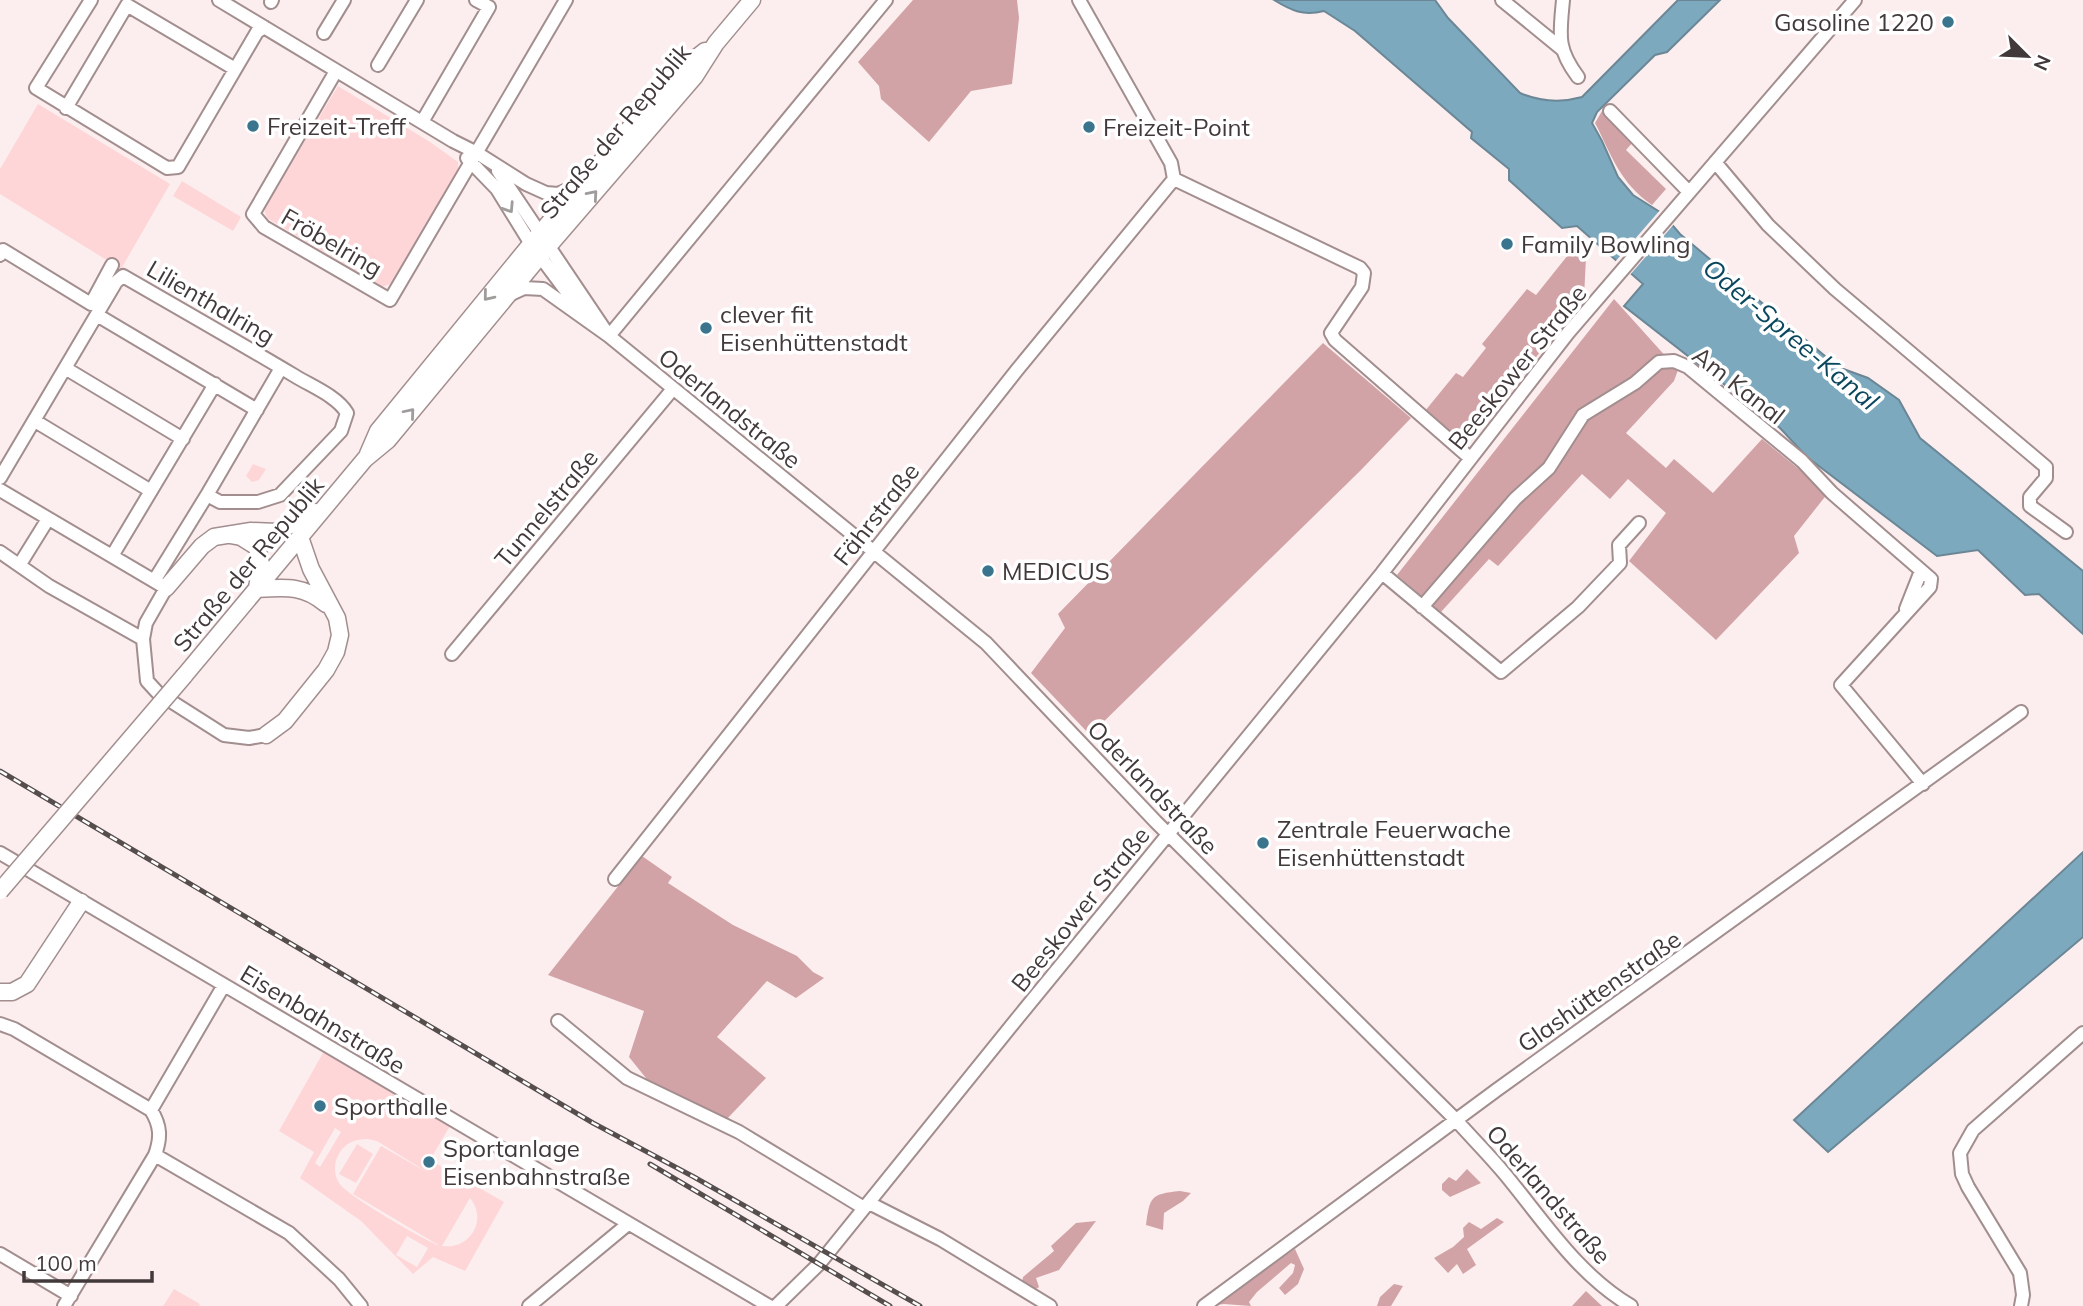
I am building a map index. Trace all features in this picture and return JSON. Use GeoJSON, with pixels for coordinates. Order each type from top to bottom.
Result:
{"type":"FeatureCollection","features":[{"type":"Feature","properties":{"kind":"main road","name":"Straße der Republik"},"geometry":{"type":"LineString","coordinates":[[365,459],[378,431],[540,245],[695,76],[716,43],[752,0]]}},
{"type":"Feature","properties":{"kind":"main road","name":"Straße der Republik"},"geometry":{"type":"LineString","coordinates":[[0,891],[365,459],[388,440],[507,296],[585,181],[676,74],[716,43]]}},
{"type":"Feature","properties":{"kind":"main road"},"geometry":{"type":"LineString","coordinates":[[160,584],[214,537],[251,531],[277,532],[299,522],[328,503]]}},
{"type":"Feature","properties":{"kind":"main road"},"geometry":{"type":"LineString","coordinates":[[224,534],[241,537],[257,547],[261,564],[257,589],[300,589],[314,594],[331,608]]}},
{"type":"Feature","properties":{"kind":"main road"},"geometry":{"type":"LineString","coordinates":[[266,735],[285,721],[326,670],[340,635],[337,618],[311,569],[300,537]]}},
{"type":"Feature","properties":{"kind":"main road"},"geometry":{"type":"LineString","coordinates":[[0,992],[12,992],[27,984],[81,902]]}},
{"type":"Feature","properties":{"kind":"street"},"geometry":{"type":"LineString","coordinates":[[91,0],[36,88],[167,168],[178,167],[257,32],[264,27]]}},
{"type":"Feature","properties":{"kind":"street"},"geometry":{"type":"LineString","coordinates":[[219,0],[479,159],[546,194],[558,194],[585,181]]}},
{"type":"Feature","properties":{"kind":"street"},"geometry":{"type":"LineString","coordinates":[[324,33],[344,0]]}},
{"type":"Feature","properties":{"kind":"street"},"geometry":{"type":"LineString","coordinates":[[378,65],[417,0]]}},
{"type":"Feature","properties":{"kind":"street"},"geometry":{"type":"LineString","coordinates":[[422,122],[492,4],[476,0]]}},
{"type":"Feature","properties":{"kind":"street"},"geometry":{"type":"LineString","coordinates":[[479,159],[566,0]]}},
{"type":"Feature","properties":{"kind":"street"},"geometry":{"type":"LineString","coordinates":[[609,336],[886,0]]}},
{"type":"Feature","properties":{"kind":"street"},"geometry":{"type":"LineString","coordinates":[[1502,0],[1562,49]]}},
{"type":"Feature","properties":{"kind":"street"},"geometry":{"type":"LineString","coordinates":[[1563,0],[1560,40],[1565,60],[1577,77]]}},
{"type":"Feature","properties":{"kind":"street","name":"Beeskower Straße"},"geometry":{"type":"LineString","coordinates":[[776,1306],[791,1300],[1382,573],[1568,333],[1855,0]]}},
{"type":"Feature","properties":{"kind":"street"},"geometry":{"type":"LineString","coordinates":[[66,108],[123,3],[235,69]]}},
{"type":"Feature","properties":{"kind":"street"},"geometry":{"type":"LineString","coordinates":[[1084,3],[1171,163],[1174,179],[1360,268],[1364,273],[1362,287],[1331,333],[1335,340],[1470,458]]}},
{"type":"Feature","properties":{"kind":"street","name":"Fröbelring"},"geometry":{"type":"LineString","coordinates":[[337,71],[253,214],[264,227],[390,300],[479,159]]}},
{"type":"Feature","properties":{"kind":"street"},"geometry":{"type":"LineString","coordinates":[[1609,111],[1689,192]]}},
{"type":"Feature","properties":{"kind":"street"},"geometry":{"type":"LineString","coordinates":[[479,159],[497,190],[540,245]]}},
{"type":"Feature","properties":{"kind":"street"},"geometry":{"type":"LineString","coordinates":[[1715,162],[1768,225],[1835,289],[2046,467],[2046,478],[2030,497],[2030,506],[2066,532]]}},
{"type":"Feature","properties":{"kind":"street","name":"Fährstraße"},"geometry":{"type":"LineString","coordinates":[[615,879],[873,551],[1174,179]]}},
{"type":"Feature","properties":{"kind":"street","name":"Oderlandstraße"},"geometry":{"type":"LineString","coordinates":[[540,245],[609,336]]}},
{"type":"Feature","properties":{"kind":"street","name":"Oderlandstraße"},"geometry":{"type":"LineString","coordinates":[[540,245],[589,321]]}},
{"type":"Feature","properties":{"kind":"street"},"geometry":{"type":"LineString","coordinates":[[0,255],[3,250],[257,410]]}},
{"type":"Feature","properties":{"kind":"street"},"geometry":{"type":"LineString","coordinates":[[96,309],[112,265]]}},
{"type":"Feature","properties":{"kind":"street","name":"Lilienthalring"},"geometry":{"type":"LineString","coordinates":[[0,478],[35,421],[96,309],[123,276],[342,405],[347,413],[341,431],[280,495],[258,502],[220,502],[207,495]]}},
{"type":"Feature","properties":{"kind":"street","name":"Oderlandstraße"},"geometry":{"type":"LineString","coordinates":[[507,296],[524,288],[543,289],[589,321],[986,643],[1169,834],[1456,1120],[1582,1268],[1631,1306]]}},
{"type":"Feature","properties":{"kind":"street","name":"Am Kanal"},"geometry":{"type":"LineString","coordinates":[[1422,607],[1515,499],[1549,468],[1583,415],[1635,383],[1658,362],[1674,361],[1688,367],[1802,461],[1832,493],[1931,579],[1930,587],[1841,685],[1923,784]]}},
{"type":"Feature","properties":{"kind":"street"},"geometry":{"type":"LineString","coordinates":[[65,368],[183,439]]}},
{"type":"Feature","properties":{"kind":"street","name":"Lilienthalring"},"geometry":{"type":"LineString","coordinates":[[160,584],[207,495],[281,368]]}},
{"type":"Feature","properties":{"kind":"street"},"geometry":{"type":"LineString","coordinates":[[112,556],[215,384]]}},
{"type":"Feature","properties":{"kind":"street","name":"Tunnelstraße"},"geometry":{"type":"LineString","coordinates":[[452,654],[672,390]]}},
{"type":"Feature","properties":{"kind":"street"},"geometry":{"type":"LineString","coordinates":[[35,421],[151,491]]}},
{"type":"Feature","properties":{"kind":"street"},"geometry":{"type":"LineString","coordinates":[[0,490],[160,584]]}},
{"type":"Feature","properties":{"kind":"street"},"geometry":{"type":"LineString","coordinates":[[20,564],[48,519]]}},
{"type":"Feature","properties":{"kind":"street"},"geometry":{"type":"LineString","coordinates":[[1382,573],[1501,672],[1578,607],[1620,563],[1619,545],[1639,523]]}},
{"type":"Feature","properties":{"kind":"street"},"geometry":{"type":"LineString","coordinates":[[0,552],[49,586],[143,639]]}},
{"type":"Feature","properties":{"kind":"street","name":"Straße der Republik"},"geometry":{"type":"LineString","coordinates":[[160,584],[143,639],[147,681],[158,693],[224,735],[249,738],[266,735]]}},
{"type":"Feature","properties":{"kind":"street","name":"Glashüttenstraße"},"geometry":{"type":"LineString","coordinates":[[1204,1306],[1456,1120],[2021,712]]}},
{"type":"Feature","properties":{"kind":"street","name":"Eisenbahnstraße"},"geometry":{"type":"LineString","coordinates":[[0,853],[769,1306]]}},
{"type":"Feature","properties":{"kind":"street"},"geometry":{"type":"LineString","coordinates":[[151,1110],[224,985]]}},
{"type":"Feature","properties":{"kind":"street"},"geometry":{"type":"LineString","coordinates":[[558,1021],[627,1078],[739,1132],[866,1205],[940,1238],[1050,1306]]}},
{"type":"Feature","properties":{"kind":"street"},"geometry":{"type":"LineString","coordinates":[[0,1024],[14,1029],[151,1110],[158,1122],[160,1135],[155,1155],[67,1301],[0,1254]]}},
{"type":"Feature","properties":{"kind":"street"},"geometry":{"type":"LineString","coordinates":[[2021,1306],[2023,1295],[2020,1273],[1968,1187],[1962,1174],[1960,1153],[1973,1130],[2083,1033]]}},
{"type":"Feature","properties":{"kind":"street"},"geometry":{"type":"LineString","coordinates":[[155,1155],[289,1233],[339,1279],[361,1306]]}},
{"type":"Feature","properties":{"kind":"street"},"geometry":{"type":"LineString","coordinates":[[529,1306],[628,1224]]}},
{"type":"Feature","properties":{"kind":"shaded area"},"geometry":{"type":"Polygon","coordinates":[[[913,0],[1017,0],[1019,18],[1012,84],[971,91],[929,142],[881,99],[879,86],[858,62],[913,0]]]}},
{"type":"Feature","properties":{"kind":"shaded area"},"geometry":{"type":"Polygon","coordinates":[[[338,86],[458,162],[458,170],[393,280],[382,287],[267,218],[264,209],[338,86]]]}},
{"type":"Feature","properties":{"kind":"shaded area"},"geometry":{"type":"Polygon","coordinates":[[[38,104],[170,184],[121,269],[0,194],[0,169],[38,104]]]}},
{"type":"Feature","properties":{"kind":"shaded area"},"geometry":{"type":"Polygon","coordinates":[[[1602,111],[1633,142],[1626,150],[1666,189],[1652,205],[1632,188],[1612,158],[1595,123],[1602,111]]]}},
{"type":"Feature","properties":{"kind":"shaded area"},"geometry":{"type":"Polygon","coordinates":[[[182,181],[241,217],[233,231],[173,196],[182,181]]]}},
{"type":"Feature","properties":{"kind":"shaded area"},"geometry":{"type":"Polygon","coordinates":[[[1572,250],[1586,258],[1584,297],[1465,446],[1425,411],[1456,373],[1463,377],[1486,348],[1482,344],[1527,289],[1536,295],[1572,250]]]}},
{"type":"Feature","properties":{"kind":"shaded area"},"geometry":{"type":"Polygon","coordinates":[[[1614,299],[1678,370],[1674,381],[1626,433],[1666,468],[1674,459],[1713,493],[1762,439],[1828,493],[1794,536],[1799,553],[1716,640],[1629,561],[1666,513],[1628,479],[1610,499],[1582,474],[1498,566],[1489,559],[1441,612],[1397,575],[1614,299]]]}},
{"type":"Feature","properties":{"kind":"shaded area"},"geometry":{"type":"Polygon","coordinates":[[[1323,343],[1411,418],[1090,735],[1031,673],[1065,628],[1058,614],[1323,343]]]}},
{"type":"Feature","properties":{"kind":"shaded area"},"geometry":{"type":"Polygon","coordinates":[[[253,464],[266,469],[259,480],[252,482],[246,476],[253,464]]]}},
{"type":"Feature","properties":{"kind":"shaded area"},"geometry":{"type":"Polygon","coordinates":[[[642,856],[672,877],[668,883],[733,925],[797,956],[813,972],[824,978],[796,998],[767,981],[717,1037],[766,1078],[725,1121],[654,1088],[629,1057],[644,1011],[548,975],[642,856]]]}},
{"type":"Feature","properties":{"kind":"shaded area"},"geometry":{"type":"Polygon","coordinates":[[[324,1051],[450,1126],[430,1160],[504,1202],[465,1271],[433,1257],[413,1274],[361,1221],[300,1178],[314,1152],[279,1131],[324,1051]],[[335,1128],[315,1163],[320,1167],[341,1132],[335,1128]],[[356,1140],[343,1149],[335,1163],[339,1183],[345,1189],[370,1207],[440,1246],[353,1194],[381,1146],[432,1175],[377,1141],[356,1140]],[[470,1198],[442,1246],[461,1243],[473,1232],[477,1215],[470,1198]],[[407,1236],[396,1255],[417,1267],[428,1248],[407,1236]]]}},
{"type":"Feature","properties":{"kind":"shaded area"},"geometry":{"type":"Polygon","coordinates":[[[357,1144],[373,1154],[356,1183],[339,1174],[357,1144]]]}},
{"type":"Feature","properties":{"kind":"shaded area"},"geometry":{"type":"Polygon","coordinates":[[[1467,1169],[1481,1183],[1450,1197],[1442,1190],[1442,1184],[1449,1177],[1456,1181],[1467,1169]]]}},
{"type":"Feature","properties":{"kind":"shaded area"},"geometry":{"type":"Polygon","coordinates":[[[1180,1191],[1191,1193],[1164,1213],[1163,1230],[1146,1225],[1153,1199],[1180,1191]]]}},
{"type":"Feature","properties":{"kind":"shaded area"},"geometry":{"type":"Polygon","coordinates":[[[1497,1218],[1504,1222],[1467,1249],[1476,1265],[1463,1274],[1457,1264],[1448,1273],[1434,1258],[1464,1237],[1463,1228],[1469,1222],[1481,1229],[1497,1218]]]}},
{"type":"Feature","properties":{"kind":"shaded area"},"geometry":{"type":"Polygon","coordinates":[[[1096,1221],[1059,1270],[1036,1278],[1039,1287],[1033,1291],[1022,1283],[1023,1277],[1054,1251],[1051,1246],[1076,1223],[1096,1221]]]}},
{"type":"Feature","properties":{"kind":"shaded area"},"geometry":{"type":"Polygon","coordinates":[[[1295,1249],[1304,1269],[1298,1284],[1285,1295],[1279,1288],[1293,1273],[1295,1265],[1291,1263],[1257,1292],[1249,1302],[1251,1306],[1209,1306],[1295,1249]]]}},
{"type":"Feature","properties":{"kind":"shaded area"},"geometry":{"type":"Polygon","coordinates":[[[1394,1284],[1403,1286],[1391,1306],[1377,1306],[1380,1297],[1394,1284]]]}},
{"type":"Feature","properties":{"kind":"shaded area"},"geometry":{"type":"Polygon","coordinates":[[[174,1289],[200,1304],[199,1306],[163,1306],[174,1289]]]}},
{"type":"Feature","properties":{"kind":"shaded area"},"geometry":{"type":"Polygon","coordinates":[[[1586,1291],[1602,1306],[1572,1306],[1586,1291]]]}},
{"type":"Feature","properties":{"kind":"water","name":"Oder-Spree-Kanal"},"geometry":{"type":"Polygon","coordinates":[[[1274,0],[1435,0],[1448,18],[1520,93],[1535,98],[1558,100],[1582,97],[1678,0],[1720,0],[1667,52],[1655,55],[1597,112],[1592,123],[1618,177],[1633,195],[1663,214],[1680,234],[1838,367],[1868,378],[1899,400],[1920,438],[2083,571],[2083,634],[2039,594],[2025,595],[1978,550],[1937,556],[1807,457],[1780,428],[1624,306],[1643,284],[1577,226],[1562,228],[1509,180],[1509,169],[1471,138],[1472,132],[1355,31],[1324,11],[1298,12],[1274,0]]]}},
{"type":"Feature","properties":{"kind":"water"},"geometry":{"type":"Polygon","coordinates":[[[2083,852],[2083,937],[1828,1152],[1794,1120],[2083,852]]]}},
{"type":"Feature","properties":{"kind":"pier"},"geometry":{"type":"Polygon","coordinates":[[[1661,209],[1675,223],[1629,276],[1614,263],[1661,209]]]}},
{"type":"Feature","properties":{"kind":"railway"},"geometry":{"type":"LineString","coordinates":[[0,771],[593,1123],[694,1177],[920,1306]]}},
{"type":"Feature","properties":{"kind":"railway"},"geometry":{"type":"LineString","coordinates":[[650,1164],[890,1306]]}},
{"type":"Feature","properties":{"kind":"place","name":"Gasoline 1220"},"geometry":{"type":"Point","coordinates":[1948,22]}},
{"type":"Feature","properties":{"kind":"place","name":"Freizeit-Treff"},"geometry":{"type":"Point","coordinates":[253,126]}},
{"type":"Feature","properties":{"kind":"place","name":"Freizeit-Point"},"geometry":{"type":"Point","coordinates":[1089,127]}},
{"type":"Feature","properties":{"kind":"place","name":"Family Bowling"},"geometry":{"type":"Point","coordinates":[1507,244]}},
{"type":"Feature","properties":{"kind":"place","name":"clever fit Eisenhüttenstadt"},"geometry":{"type":"Point","coordinates":[706,328]}},
{"type":"Feature","properties":{"kind":"place","name":"MEDICUS"},"geometry":{"type":"Point","coordinates":[988,571]}},
{"type":"Feature","properties":{"kind":"place","name":"Zentrale Feuerwache Eisenhüttenstadt"},"geometry":{"type":"Point","coordinates":[1263,843]}},
{"type":"Feature","properties":{"kind":"place","name":"Sporthalle"},"geometry":{"type":"Point","coordinates":[320,1106]}},
{"type":"Feature","properties":{"kind":"place","name":"Sportanlage Eisenbahnstraße"},"geometry":{"type":"Point","coordinates":[429,1162]}}]}
